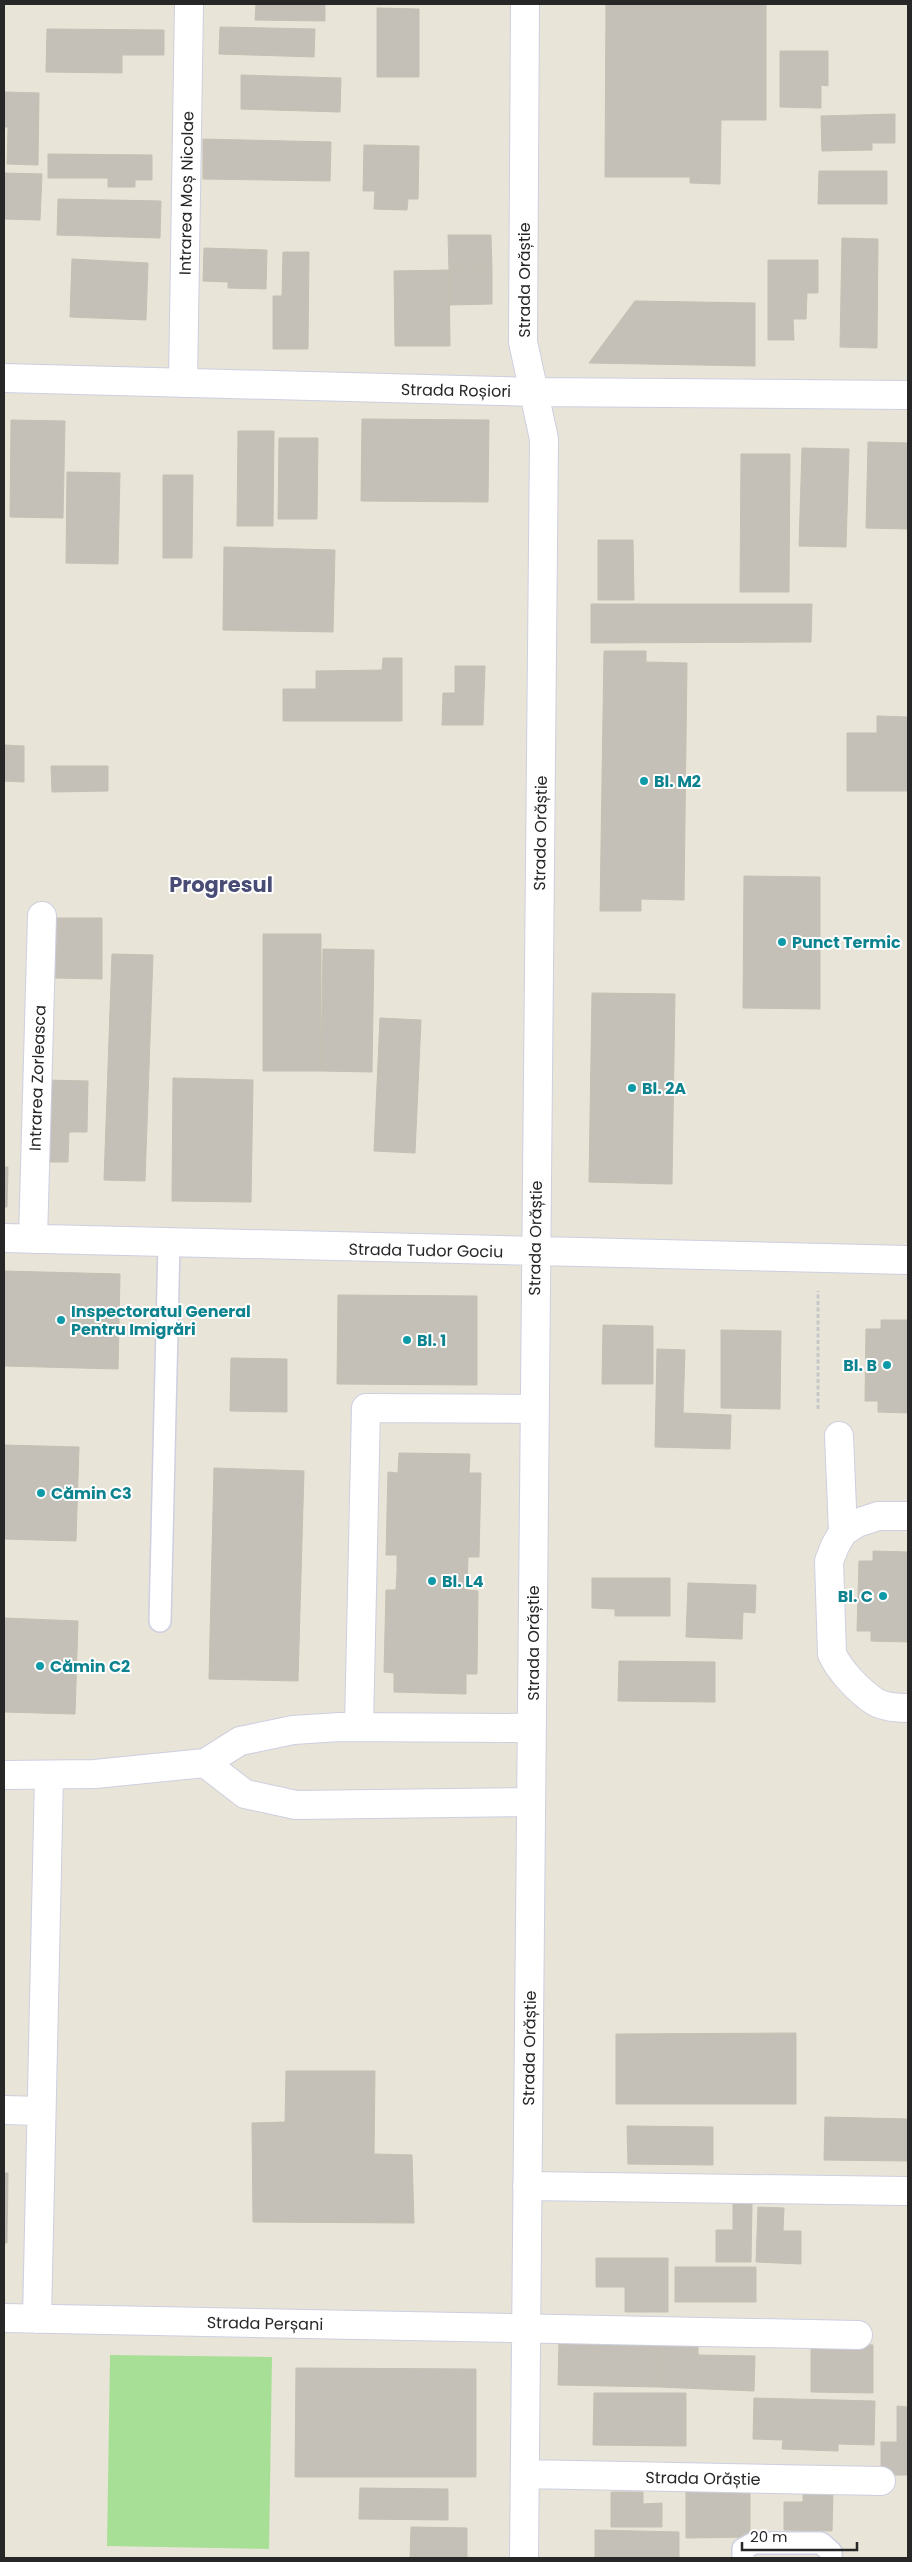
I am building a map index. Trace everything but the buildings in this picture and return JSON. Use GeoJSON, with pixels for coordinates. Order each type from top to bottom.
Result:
{"type":"FeatureCollection","features":[{"type":"Feature","properties":{"kind":"street","name":"Intrarea Moș Nicolae"},"geometry":{"type":"LineString","coordinates":[[184,383],[190,4]]}},
{"type":"Feature","properties":{"kind":"street","name":"Strada Orăștie"},"geometry":{"type":"LineString","coordinates":[[524,2558],[544,449],[535,392],[523,342],[525,4]]}},
{"type":"Feature","properties":{"kind":"street","name":"Strada Roșiori"},"geometry":{"type":"LineString","coordinates":[[4,378],[535,392],[908,395]]}},
{"type":"Feature","properties":{"kind":"street","name":"Intrarea Zorleasca"},"geometry":{"type":"LineString","coordinates":[[33,1239],[42,916]]}},
{"type":"Feature","properties":{"kind":"street","name":"Strada Tudor Gociu"},"geometry":{"type":"LineString","coordinates":[[4,1238],[535,1253],[908,1260]]}},
{"type":"Feature","properties":{"kind":"street"},"geometry":{"type":"LineString","coordinates":[[359,1727],[366,1408],[534,1409]]}},
{"type":"Feature","properties":{"kind":"street"},"geometry":{"type":"LineString","coordinates":[[838,1436],[843,1532],[829,1562],[832,1654],[838,1667],[874,1702],[894,1708],[908,1708]]}},
{"type":"Feature","properties":{"kind":"street"},"geometry":{"type":"LineString","coordinates":[[843,1532],[878,1516],[908,1516]]}},
{"type":"Feature","properties":{"kind":"street"},"geometry":{"type":"LineString","coordinates":[[4,1775],[49,1776],[205,1764],[240,1741],[293,1730],[359,1727],[532,1728]]}},
{"type":"Feature","properties":{"kind":"street"},"geometry":{"type":"LineString","coordinates":[[205,1764],[244,1794],[296,1805],[531,1802]]}},
{"type":"Feature","properties":{"kind":"street"},"geometry":{"type":"LineString","coordinates":[[37,2319],[49,1776]]}},
{"type":"Feature","properties":{"kind":"street"},"geometry":{"type":"LineString","coordinates":[[4,2110],[41,2111]]}},
{"type":"Feature","properties":{"kind":"street"},"geometry":{"type":"LineString","coordinates":[[527,2186],[905,2191]]}},
{"type":"Feature","properties":{"kind":"street","name":"Strada Perșani"},"geometry":{"type":"LineString","coordinates":[[4,2318],[858,2335]]}},
{"type":"Feature","properties":{"kind":"street","name":"Strada Orăștie"},"geometry":{"type":"LineString","coordinates":[[525,2474],[881,2481]]}},
{"type":"Feature","properties":{"kind":"lane"},"geometry":{"type":"LineString","coordinates":[[160,1621],[170,1244]]}},
{"type":"Feature","properties":{"kind":"lane"},"geometry":{"type":"LineString","coordinates":[[744,2558],[744,2549],[754,2543],[821,2543],[831,2552],[831,2558]]}},
{"type":"Feature","properties":{"kind":"path"},"geometry":{"type":"LineString","coordinates":[[819,1259],[817,1407],[838,1436]]}},
{"type":"Feature","properties":{"kind":"green space"},"geometry":{"type":"Polygon","coordinates":[[[110,2355],[272,2357],[269,2549],[107,2546],[110,2355]]]}},
{"type":"Feature","properties":{"kind":"place","name":"Bl. M2"},"geometry":{"type":"Point","coordinates":[644,781]}},
{"type":"Feature","properties":{"kind":"place","name":"Punct Termic"},"geometry":{"type":"Point","coordinates":[782,942]}},
{"type":"Feature","properties":{"kind":"place","name":"Bl. 2A"},"geometry":{"type":"Point","coordinates":[632,1088]}},
{"type":"Feature","properties":{"kind":"place","name":"Inspectoratul General Pentru Imigrări"},"geometry":{"type":"Point","coordinates":[61,1320]}},
{"type":"Feature","properties":{"kind":"place","name":"Bl. 1"},"geometry":{"type":"Point","coordinates":[407,1340]}},
{"type":"Feature","properties":{"kind":"place","name":"Bl. B"},"geometry":{"type":"Point","coordinates":[887,1365]}},
{"type":"Feature","properties":{"kind":"place","name":"Cămin C3"},"geometry":{"type":"Point","coordinates":[41,1493]}},
{"type":"Feature","properties":{"kind":"place","name":"Bl. L4"},"geometry":{"type":"Point","coordinates":[432,1581]}},
{"type":"Feature","properties":{"kind":"place","name":"Bl. C"},"geometry":{"type":"Point","coordinates":[883,1596]}},
{"type":"Feature","properties":{"kind":"place","name":"Cămin C2"},"geometry":{"type":"Point","coordinates":[40,1666]}},
{"type":"Feature","properties":{"kind":"district","name":"Progresul"},"geometry":{"type":"Point","coordinates":[221,885]}}]}
